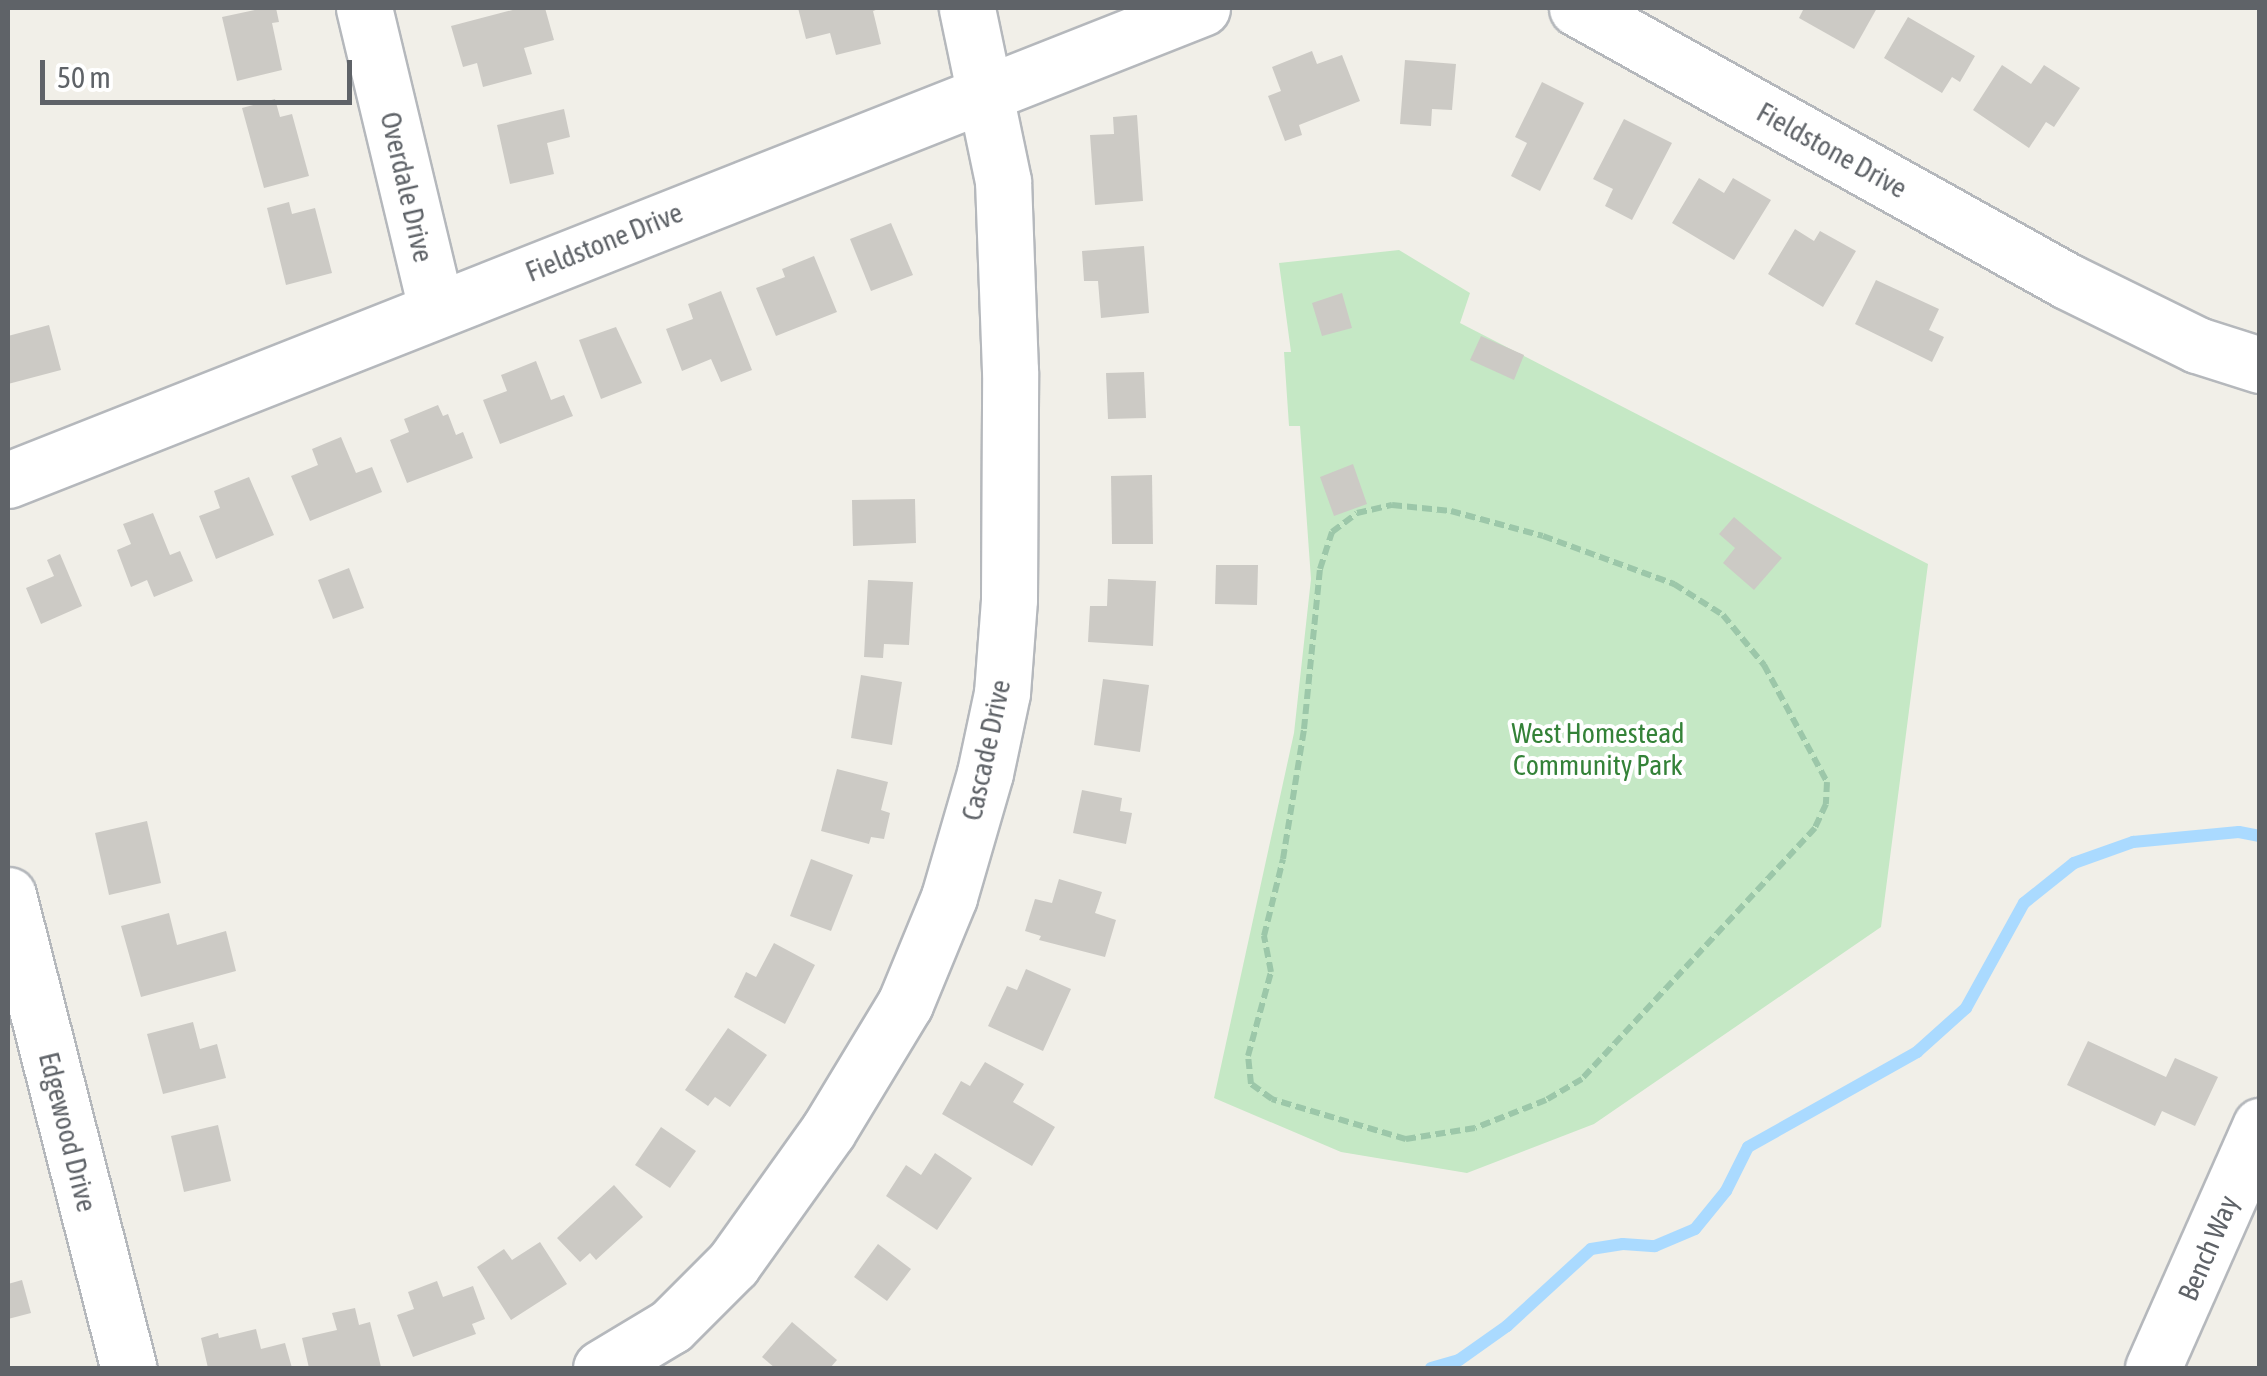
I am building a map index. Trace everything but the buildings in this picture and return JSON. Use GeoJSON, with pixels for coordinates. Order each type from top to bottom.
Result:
{"type":"FeatureCollection","features":[{"type":"Feature","properties":{"kind":"street","name":"Overdale Drive"},"geometry":{"type":"LineString","coordinates":[[364,8],[436,308]]}},
{"type":"Feature","properties":{"kind":"street","name":"Cascade Drive"},"geometry":{"type":"LineString","coordinates":[[601,1368],[671,1326],[733,1264],[828,1131],[906,1004],[950,896],[985,773],[1002,693],[1008,599],[1010,370],[1003,181],[966,8]]}},
{"type":"Feature","properties":{"kind":"street","name":"Fieldstone Drive"},"geometry":{"type":"LineString","coordinates":[[8,480],[1202,8]]}},
{"type":"Feature","properties":{"kind":"street","name":"Fieldstone Drive"},"geometry":{"type":"LineString","coordinates":[[1577,8],[2089,292],[2196,345],[2260,365]]}},
{"type":"Feature","properties":{"kind":"street","name":"Edgewood Drive"},"geometry":{"type":"LineString","coordinates":[[8,895],[129,1368]]}},
{"type":"Feature","properties":{"kind":"street","name":"Bench Way"},"geometry":{"type":"LineString","coordinates":[[2153,1368],[2260,1126]]}},
{"type":"Feature","properties":{"kind":"path"},"geometry":{"type":"LineString","coordinates":[[1392,505],[1452,512],[1543,536],[1674,584],[1724,616],[1764,665],[1794,714],[1827,782],[1826,804],[1815,828],[1582,1079],[1546,1100],[1476,1128],[1406,1139],[1272,1099],[1251,1084],[1248,1056],[1271,972],[1264,936],[1283,860],[1304,728],[1320,569],[1332,532],[1357,513],[1392,505]]}},
{"type":"Feature","properties":{"kind":"green space","name":"West Homestead Community Park"},"geometry":{"type":"Polygon","coordinates":[[[1399,250],[1470,293],[1460,323],[1928,564],[1881,927],[1594,1124],[1467,1173],[1341,1152],[1214,1098],[1294,733],[1311,579],[1300,426],[1289,426],[1284,352],[1291,352],[1279,263],[1399,250]]]}},
{"type":"Feature","properties":{"kind":"waterway"},"geometry":{"type":"LineString","coordinates":[[1431,1368],[1459,1360],[1507,1326],[1591,1249],[1623,1244],[1655,1246],[1695,1229],[1726,1191],[1748,1147],[1917,1052],[1966,1008],[2024,903],[2074,863],[2133,842],[2239,832],[2260,836]]}}]}
